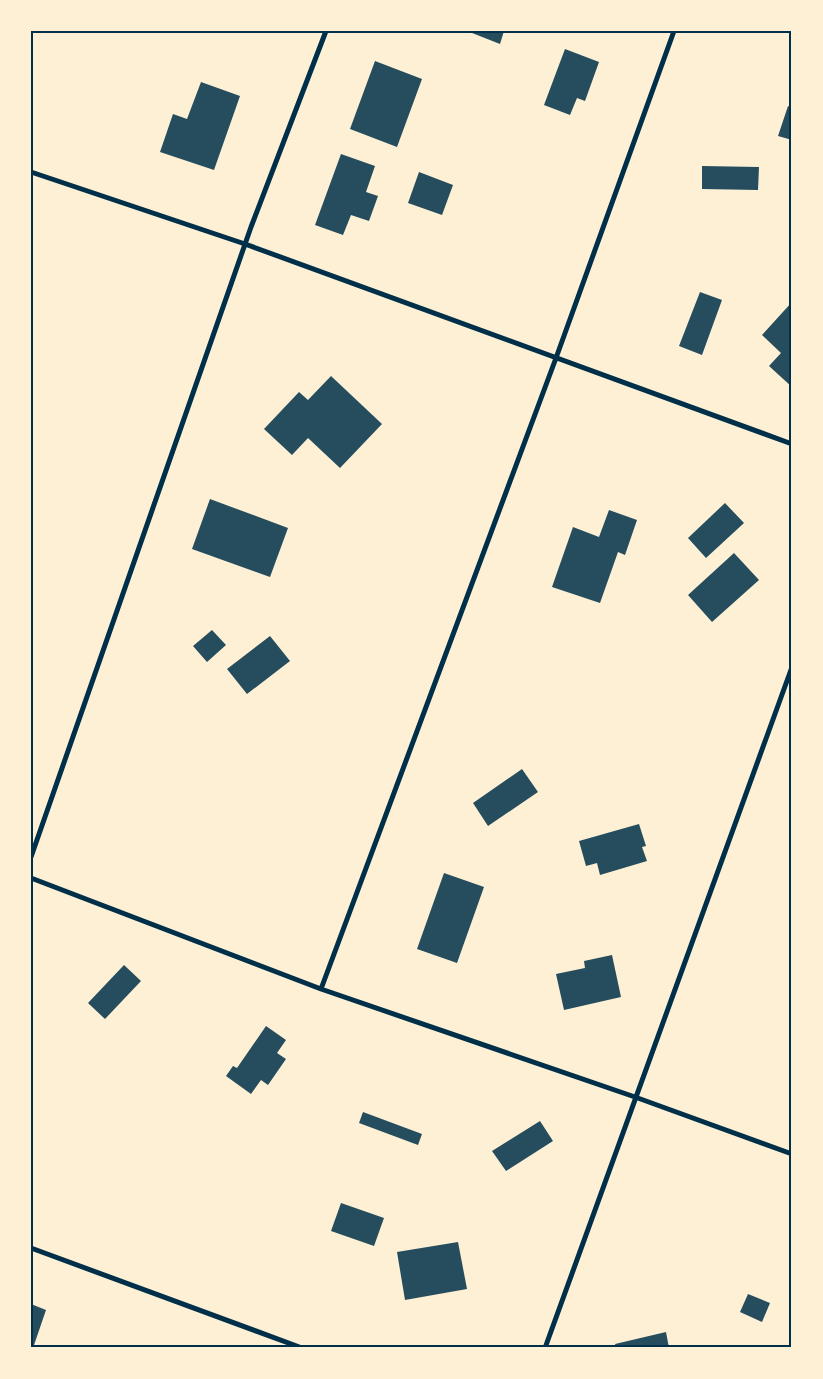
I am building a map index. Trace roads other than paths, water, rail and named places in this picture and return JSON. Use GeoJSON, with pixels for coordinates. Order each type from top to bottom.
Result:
{"type":"FeatureCollection","features":[{"type":"Feature","properties":{"kind":"street"},"geometry":{"type":"LineString","coordinates":[[31,857],[245,244],[326,31]]}},
{"type":"Feature","properties":{"kind":"street"},"geometry":{"type":"LineString","coordinates":[[321,988],[556,358],[674,31]]}},
{"type":"Feature","properties":{"kind":"street"},"geometry":{"type":"LineString","coordinates":[[31,172],[245,244],[792,444]]}},
{"type":"Feature","properties":{"kind":"street"},"geometry":{"type":"LineString","coordinates":[[545,1348],[792,666]]}},
{"type":"Feature","properties":{"kind":"street"},"geometry":{"type":"LineString","coordinates":[[31,878],[321,988],[635,1097],[792,1154]]}},
{"type":"Feature","properties":{"kind":"street"},"geometry":{"type":"LineString","coordinates":[[31,1248],[302,1348]]}}]}
